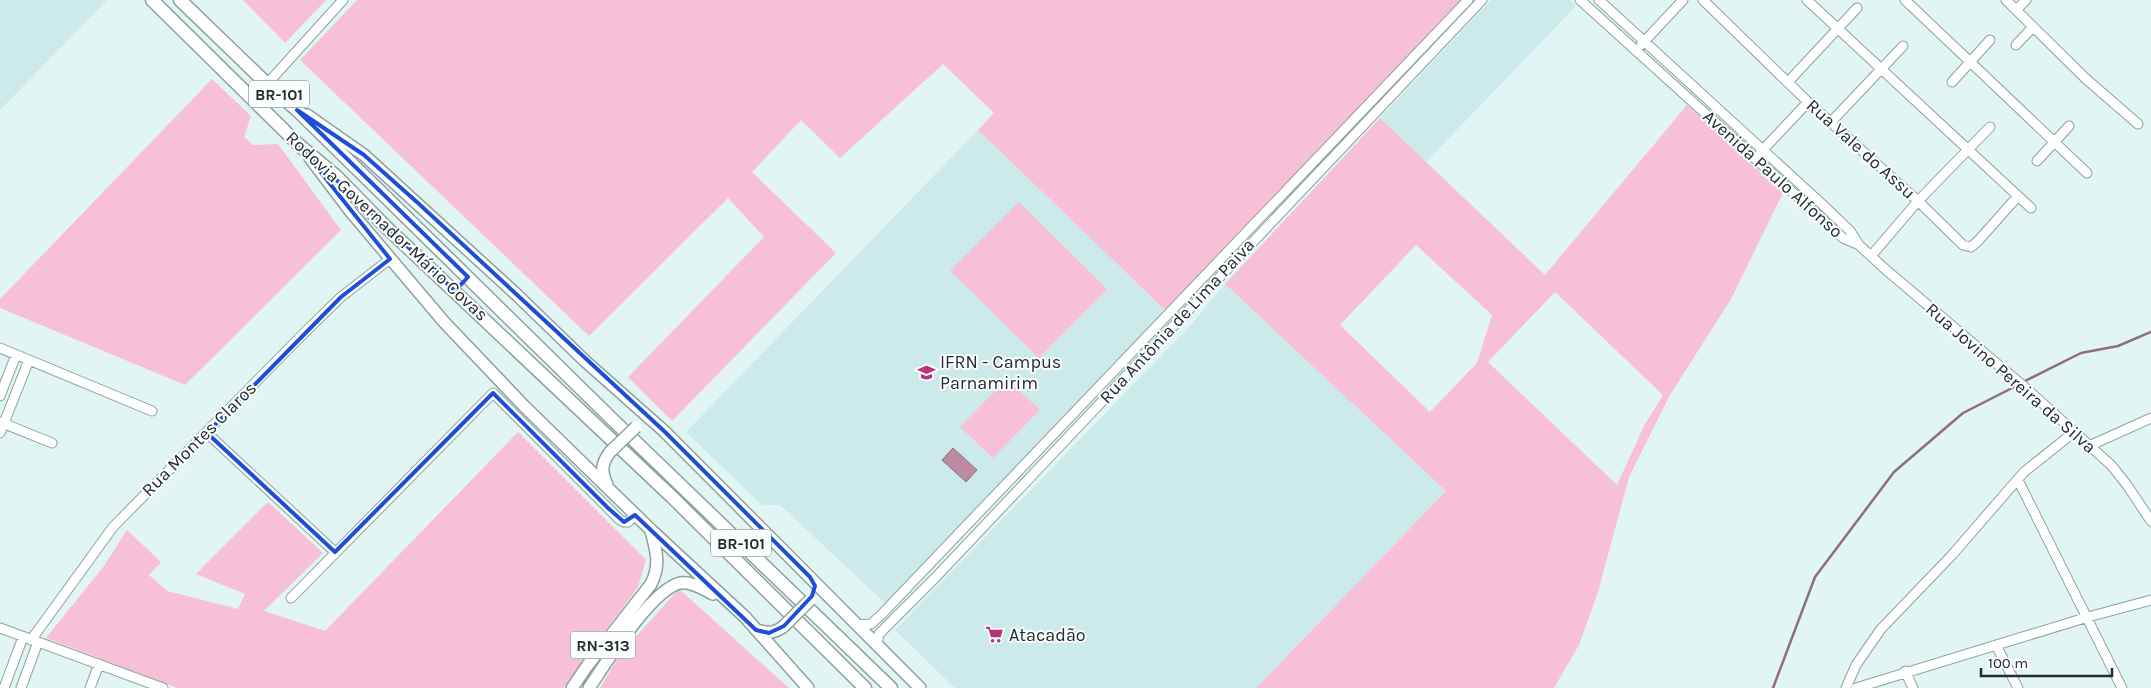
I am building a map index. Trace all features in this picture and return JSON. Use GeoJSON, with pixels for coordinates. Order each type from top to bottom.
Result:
{"type":"FeatureCollection","features":[{"type":"Feature","properties":{"kind":"highway","name":"Rodovia Governador Mário Covas"},"geometry":{"type":"LineString","coordinates":[[152,0],[300,145],[336,176],[385,226],[580,409],[742,565],[865,688]]}},
{"type":"Feature","properties":{"kind":"highway","name":"Rodovia Governador Mário Covas"},"geometry":{"type":"LineString","coordinates":[[180,0],[266,84],[297,110],[891,688]]}},
{"type":"Feature","properties":{"kind":"main road"},"geometry":{"type":"LineString","coordinates":[[297,110],[322,124],[364,155],[517,295],[585,361],[664,431],[920,688]]}},
{"type":"Feature","properties":{"kind":"main road"},"geometry":{"type":"LineString","coordinates":[[300,145],[390,259],[444,322],[502,384],[608,489],[726,600],[808,688]]}},
{"type":"Feature","properties":{"kind":"main road"},"geometry":{"type":"LineString","coordinates":[[608,489],[602,467],[603,461],[610,452],[636,428],[650,425],[664,431]]}},
{"type":"Feature","properties":{"kind":"main road","name":"RN-313"},"geometry":{"type":"LineString","coordinates":[[572,688],[586,666],[648,590],[654,579],[658,557],[651,530]]}},
{"type":"Feature","properties":{"kind":"main road"},"geometry":{"type":"LineString","coordinates":[[756,630],[774,632],[784,626],[810,600],[815,590],[810,577]]}},
{"type":"Feature","properties":{"kind":"main road","name":"RN-313"},"geometry":{"type":"LineString","coordinates":[[588,688],[659,595],[678,584],[690,584],[726,600]]}},
{"type":"Feature","properties":{"kind":"street"},"geometry":{"type":"LineString","coordinates":[[266,84],[343,0]]}},
{"type":"Feature","properties":{"kind":"street","name":"Rua Antônia de Lima Paiva"},"geometry":{"type":"LineString","coordinates":[[857,625],[868,625],[877,619],[1468,0]]}},
{"type":"Feature","properties":{"kind":"street","name":"Rua Antônia de Lima Paiva"},"geometry":{"type":"LineString","coordinates":[[877,644],[879,634],[952,561],[1482,0]]}},
{"type":"Feature","properties":{"kind":"street","name":"Avenida Paulo Alfonso"},"geometry":{"type":"LineString","coordinates":[[1599,0],[1850,230],[1859,245]]}},
{"type":"Feature","properties":{"kind":"street"},"geometry":{"type":"LineString","coordinates":[[1635,50],[1683,0]]}},
{"type":"Feature","properties":{"kind":"street","name":"Rua Vale do Assu"},"geometry":{"type":"LineString","coordinates":[[1703,0],[1808,102],[1963,244],[1970,247],[1983,236],[2018,196]]}},
{"type":"Feature","properties":{"kind":"street"},"geometry":{"type":"LineString","coordinates":[[1807,0],[2031,208]]}},
{"type":"Feature","properties":{"kind":"street"},"geometry":{"type":"LineString","coordinates":[[1905,0],[2087,173]]}},
{"type":"Feature","properties":{"kind":"street"},"geometry":{"type":"LineString","coordinates":[[2006,0],[2085,78],[2138,124]]}},
{"type":"Feature","properties":{"kind":"street"},"geometry":{"type":"LineString","coordinates":[[2016,10],[2026,0]]}},
{"type":"Feature","properties":{"kind":"street","name":"Avenida Paulo Alfonso"},"geometry":{"type":"LineString","coordinates":[[1583,1],[1842,238],[1859,245]]}},
{"type":"Feature","properties":{"kind":"street"},"geometry":{"type":"LineString","coordinates":[[1788,82],[1857,8]]}},
{"type":"Feature","properties":{"kind":"street"},"geometry":{"type":"LineString","coordinates":[[2016,45],[2033,27]]}},
{"type":"Feature","properties":{"kind":"street"},"geometry":{"type":"LineString","coordinates":[[1952,82],[1990,40]]}},
{"type":"Feature","properties":{"kind":"street"},"geometry":{"type":"LineString","coordinates":[[1831,122],[1903,46]]}},
{"type":"Feature","properties":{"kind":"street"},"geometry":{"type":"LineString","coordinates":[[1755,159],[1808,102]]}},
{"type":"Feature","properties":{"kind":"street"},"geometry":{"type":"LineString","coordinates":[[2037,161],[2069,126]]}},
{"type":"Feature","properties":{"kind":"street"},"geometry":{"type":"LineString","coordinates":[[1870,256],[1918,201],[1990,127]]}},
{"type":"Feature","properties":{"kind":"street","name":"Rua Jovino Pereira da Silva"},"geometry":{"type":"LineString","coordinates":[[1859,245],[2026,388],[2111,466],[2127,484],[2151,521]]}},
{"type":"Feature","properties":{"kind":"street","name":"Rua Montes Claros"},"geometry":{"type":"LineString","coordinates":[[4,688],[31,640],[113,527],[341,298],[390,259]]}},
{"type":"Feature","properties":{"kind":"street"},"geometry":{"type":"LineString","coordinates":[[0,348],[152,411]]}},
{"type":"Feature","properties":{"kind":"street"},"geometry":{"type":"LineString","coordinates":[[0,396],[16,354]]}},
{"type":"Feature","properties":{"kind":"street"},"geometry":{"type":"LineString","coordinates":[[0,433],[2,423],[29,360]]}},
{"type":"Feature","properties":{"kind":"street"},"geometry":{"type":"LineString","coordinates":[[291,598],[502,384]]}},
{"type":"Feature","properties":{"kind":"street"},"geometry":{"type":"LineString","coordinates":[[493,393],[620,520],[628,522],[635,515]]}},
{"type":"Feature","properties":{"kind":"street"},"geometry":{"type":"LineString","coordinates":[[2089,446],[2151,418]]}},
{"type":"Feature","properties":{"kind":"street"},"geometry":{"type":"LineString","coordinates":[[2,423],[52,443]]}},
{"type":"Feature","properties":{"kind":"street"},"geometry":{"type":"LineString","coordinates":[[207,433],[336,552]]}},
{"type":"Feature","properties":{"kind":"street"},"geometry":{"type":"LineString","coordinates":[[1846,688],[1861,657],[1881,629],[1952,555],[2024,472],[2073,433]]}},
{"type":"Feature","properties":{"kind":"street"},"geometry":{"type":"LineString","coordinates":[[1026,462],[1035,472]]}},
{"type":"Feature","properties":{"kind":"street"},"geometry":{"type":"LineString","coordinates":[[2018,480],[2122,688]]}},
{"type":"Feature","properties":{"kind":"street"},"geometry":{"type":"LineString","coordinates":[[942,551],[952,561]]}},
{"type":"Feature","properties":{"kind":"street"},"geometry":{"type":"LineString","coordinates":[[1856,688],[1905,671],[2151,600]]}},
{"type":"Feature","properties":{"kind":"street"},"geometry":{"type":"LineString","coordinates":[[0,628],[161,688]]}},
{"type":"Feature","properties":{"kind":"street","name":"Rua Montes Claros"},"geometry":{"type":"LineString","coordinates":[[21,688],[31,640]]}},
{"type":"Feature","properties":{"kind":"street"},"geometry":{"type":"LineString","coordinates":[[1996,645],[2018,688]]}},
{"type":"Feature","properties":{"kind":"street"},"geometry":{"type":"LineString","coordinates":[[90,688],[99,664]]}},
{"type":"Feature","properties":{"kind":"street"},"geometry":{"type":"LineString","coordinates":[[1905,671],[1913,688]]}},
{"type":"Feature","properties":{"kind":"highlighted area"},"geometry":{"type":"Polygon","coordinates":[[[297,110],[364,155],[418,203],[664,431],[810,577],[815,586],[812,596],[784,626],[769,633],[756,630],[635,515],[624,522],[608,508],[493,393],[335,552],[207,433],[341,297],[390,259],[299,145],[455,291],[468,277],[297,110]]]}},
{"type":"Feature","properties":{"kind":"shaded area"},"geometry":{"type":"Polygon","coordinates":[[[0,0],[107,0],[0,110],[0,0]]]}},
{"type":"Feature","properties":{"kind":"shaded area"},"geometry":{"type":"Polygon","coordinates":[[[243,0],[326,0],[285,43],[243,0]]]}},
{"type":"Feature","properties":{"kind":"shaded area"},"geometry":{"type":"Polygon","coordinates":[[[357,0],[1463,0],[1166,311],[978,130],[994,113],[943,64],[840,158],[801,120],[752,172],[836,253],[672,421],[628,377],[764,237],[728,198],[589,336],[300,60],[357,0]]]}},
{"type":"Feature","properties":{"kind":"shaded area"},"geometry":{"type":"Polygon","coordinates":[[[1491,0],[1570,0],[1576,6],[1426,162],[1380,118],[1491,0]]]}},
{"type":"Feature","properties":{"kind":"shaded area"},"geometry":{"type":"Polygon","coordinates":[[[212,79],[251,116],[244,137],[253,145],[278,144],[341,230],[185,385],[0,308],[0,299],[212,79]]]}},
{"type":"Feature","properties":{"kind":"shaded area"},"geometry":{"type":"Polygon","coordinates":[[[1687,105],[1783,193],[1731,299],[1670,395],[1629,477],[1598,592],[1579,645],[1554,688],[1256,688],[1446,491],[1225,284],[1380,118],[1545,275],[1687,105]],[[1416,245],[1340,325],[1430,412],[1477,363],[1492,315],[1416,245]],[[1555,292],[1488,362],[1617,485],[1644,426],[1663,395],[1555,292]]]}},
{"type":"Feature","properties":{"kind":"shaded area","name":"IFRN - Campus Parnamirim"},"geometry":{"type":"Polygon","coordinates":[[[978,130],[1166,311],[885,603],[780,505],[762,505],[686,432],[978,130]]]}},
{"type":"Feature","properties":{"kind":"shaded area"},"geometry":{"type":"Polygon","coordinates":[[[1019,202],[1107,289],[1039,358],[950,271],[1019,202]]]}},
{"type":"Feature","properties":{"kind":"shaded area"},"geometry":{"type":"Polygon","coordinates":[[[1225,284],[1446,491],[1256,688],[955,688],[895,630],[1191,325],[1225,284]]]}},
{"type":"Feature","properties":{"kind":"shaded area"},"geometry":{"type":"Polygon","coordinates":[[[1007,379],[1040,410],[993,458],[960,427],[1007,379]]]}},
{"type":"Feature","properties":{"kind":"shaded area"},"geometry":{"type":"Polygon","coordinates":[[[518,432],[646,560],[638,587],[563,688],[177,688],[46,638],[104,566],[127,530],[161,562],[149,575],[167,591],[238,609],[245,594],[196,574],[268,502],[323,553],[264,611],[325,631],[518,432]]]}},
{"type":"Feature","properties":{"kind":"shaded area"},"geometry":{"type":"Polygon","coordinates":[[[953,448],[977,470],[966,482],[942,460],[953,448]]]}},
{"type":"Feature","properties":{"kind":"shaded area"},"geometry":{"type":"Polygon","coordinates":[[[679,589],[789,688],[600,688],[621,653],[679,589]]]}},
{"type":"Feature","properties":{"kind":"waterway"},"geometry":{"type":"LineString","coordinates":[[2023,382],[2081,353],[2118,346],[2151,332]]}},
{"type":"Feature","properties":{"kind":"waterway"},"geometry":{"type":"LineString","coordinates":[[1773,688],[1815,577],[1894,472],[1963,413],[2018,385]]}},
{"type":"Feature","properties":{"kind":"place","name":"IFRN - Campus Parnamirim"},"geometry":{"type":"Point","coordinates":[926,372]}},
{"type":"Feature","properties":{"kind":"place","name":"Atacadão"},"geometry":{"type":"Point","coordinates":[995,635]}}]}
